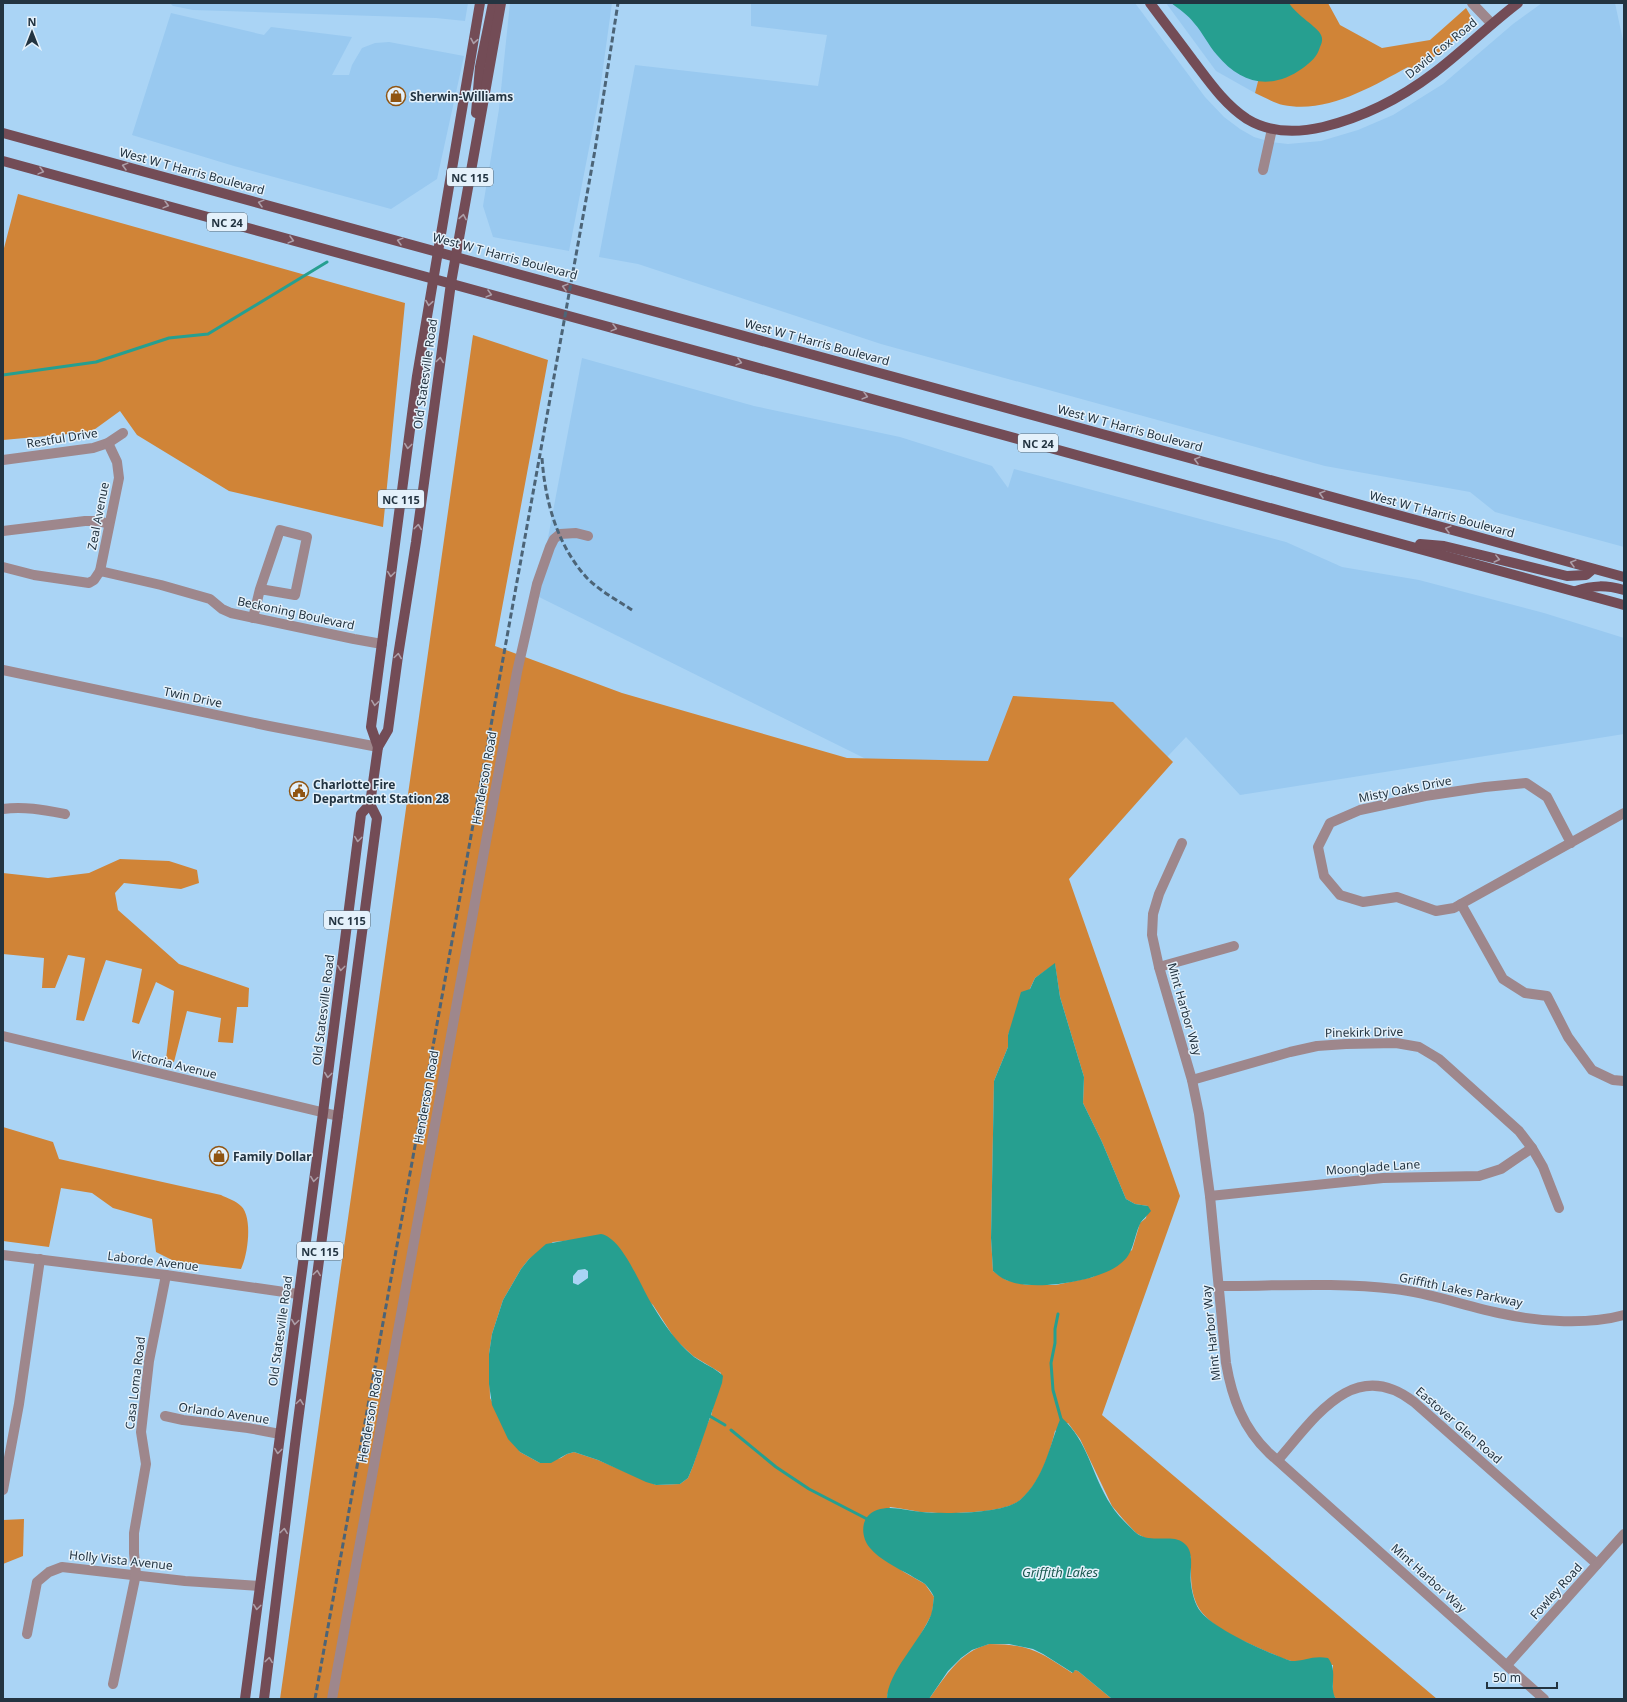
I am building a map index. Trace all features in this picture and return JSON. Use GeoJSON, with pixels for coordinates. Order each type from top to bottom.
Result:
{"type":"FeatureCollection","features":[{"type":"Feature","properties":{"kind":"main road","name":"Old Statesville Road"},"geometry":{"type":"LineString","coordinates":[[378,747],[372,727],[417,376],[480,3]]}},
{"type":"Feature","properties":{"kind":"main road"},"geometry":{"type":"LineString","coordinates":[[477,138],[476,112],[480,67],[493,3]]}},
{"type":"Feature","properties":{"kind":"main road","name":"Old Statesville Road"},"geometry":{"type":"LineString","coordinates":[[245,1699],[298,1294],[324,1113],[361,814],[370,804],[378,747],[388,730],[416,542],[451,283],[501,3]]}},
{"type":"Feature","properties":{"kind":"main road","name":"David Cox Road"},"geometry":{"type":"LineString","coordinates":[[1150,3],[1224,99],[1258,125],[1272,129],[1296,131],[1316,128],[1349,119],[1390,102],[1434,73],[1518,3]]}},
{"type":"Feature","properties":{"kind":"main road","name":"West W T Harris Boulevard"},"geometry":{"type":"LineString","coordinates":[[3,133],[1624,577]]}},
{"type":"Feature","properties":{"kind":"main road","name":"NC 24"},"geometry":{"type":"LineString","coordinates":[[3,161],[1624,605]]}},
{"type":"Feature","properties":{"kind":"main road"},"geometry":{"type":"LineString","coordinates":[[1390,541],[1444,546],[1567,576],[1586,575],[1593,569]]}},
{"type":"Feature","properties":{"kind":"main road"},"geometry":{"type":"LineString","coordinates":[[1576,591],[1587,587],[1603,586],[1624,590]]}},
{"type":"Feature","properties":{"kind":"main road","name":"Old Statesville Road"},"geometry":{"type":"LineString","coordinates":[[264,1699],[296,1436],[377,818],[370,804]]}},
{"type":"Feature","properties":{"kind":"street"},"geometry":{"type":"LineString","coordinates":[[1472,3],[1492,24]]}},
{"type":"Feature","properties":{"kind":"street"},"geometry":{"type":"LineString","coordinates":[[1263,170],[1272,129]]}},
{"type":"Feature","properties":{"kind":"street","name":"Restful Drive"},"geometry":{"type":"LineString","coordinates":[[3,460],[93,448],[108,443],[123,434]]}},
{"type":"Feature","properties":{"kind":"street","name":"Zeal Avenue"},"geometry":{"type":"LineString","coordinates":[[100,571],[119,478],[118,462],[108,443]]}},
{"type":"Feature","properties":{"kind":"street"},"geometry":{"type":"LineString","coordinates":[[3,530],[86,521],[98,521],[109,524]]}},
{"type":"Feature","properties":{"kind":"street"},"geometry":{"type":"LineString","coordinates":[[253,618],[260,589],[280,530],[307,537],[295,594],[260,589]]}},
{"type":"Feature","properties":{"kind":"street","name":"Henderson Road"},"geometry":{"type":"LineString","coordinates":[[332,1699],[474,904],[519,665],[537,584],[550,546],[554,539],[560,534],[576,533],[588,536]]}},
{"type":"Feature","properties":{"kind":"street"},"geometry":{"type":"LineString","coordinates":[[3,567],[34,575],[89,583],[100,571]]}},
{"type":"Feature","properties":{"kind":"street","name":"Beckoning Boulevard"},"geometry":{"type":"LineString","coordinates":[[100,571],[161,585],[210,600],[222,609],[231,613],[382,644]]}},
{"type":"Feature","properties":{"kind":"street","name":"Twin Drive"},"geometry":{"type":"LineString","coordinates":[[3,670],[269,726],[378,747]]}},
{"type":"Feature","properties":{"kind":"street","name":"Misty Oaks Drive"},"geometry":{"type":"LineString","coordinates":[[1571,842],[1547,797],[1526,783],[1485,787],[1425,796],[1360,810],[1330,823],[1318,847],[1324,876],[1340,895],[1363,902],[1397,897],[1436,911],[1454,908],[1624,813]]}},
{"type":"Feature","properties":{"kind":"street"},"geometry":{"type":"LineString","coordinates":[[3,809],[43,809],[65,814]]}},
{"type":"Feature","properties":{"kind":"street","name":"Mint Harbor Way"},"geometry":{"type":"LineString","coordinates":[[1182,843],[1159,894],[1153,914],[1152,935],[1159,967],[1192,1080],[1202,1131],[1210,1196],[1226,1363],[1235,1400],[1248,1429],[1262,1446],[1544,1699]]}},
{"type":"Feature","properties":{"kind":"street"},"geometry":{"type":"LineString","coordinates":[[1461,904],[1503,979],[1525,993],[1547,996],[1568,1037],[1592,1070],[1613,1080],[1624,1081]]}},
{"type":"Feature","properties":{"kind":"street"},"geometry":{"type":"LineString","coordinates":[[1159,967],[1234,946]]}},
{"type":"Feature","properties":{"kind":"street","name":"Victoria Avenue"},"geometry":{"type":"LineString","coordinates":[[3,1036],[338,1116]]}},
{"type":"Feature","properties":{"kind":"street","name":"Pinekirk Drive"},"geometry":{"type":"LineString","coordinates":[[1192,1080],[1290,1052],[1317,1046],[1396,1043],[1412,1045],[1426,1050],[1439,1059],[1519,1131],[1532,1148],[1548,1178],[1559,1208]]}},
{"type":"Feature","properties":{"kind":"street","name":"Moonglade Lane"},"geometry":{"type":"LineString","coordinates":[[1210,1196],[1383,1178],[1479,1176],[1501,1169],[1532,1148]]}},
{"type":"Feature","properties":{"kind":"street","name":"Laborde Avenue"},"geometry":{"type":"LineString","coordinates":[[3,1255],[166,1275],[298,1294]]}},
{"type":"Feature","properties":{"kind":"street"},"geometry":{"type":"LineString","coordinates":[[3,1490],[19,1404],[40,1260]]}},
{"type":"Feature","properties":{"kind":"street","name":"Casa Loma Road"},"geometry":{"type":"LineString","coordinates":[[113,1684],[136,1574],[134,1533],[146,1464],[142,1442],[142,1420],[149,1361],[166,1275]]}},
{"type":"Feature","properties":{"kind":"street","name":"Griffith Lakes Parkway"},"geometry":{"type":"LineString","coordinates":[[1219,1286],[1354,1286],[1395,1289],[1448,1299],[1504,1314],[1549,1320],[1606,1320],[1624,1315]]}},
{"type":"Feature","properties":{"kind":"street","name":"Eastover Glen Road"},"geometry":{"type":"LineString","coordinates":[[1278,1460],[1324,1408],[1337,1397],[1360,1387],[1377,1386],[1393,1390],[1414,1402],[1597,1564]]}},
{"type":"Feature","properties":{"kind":"street","name":"Orlando Avenue"},"geometry":{"type":"LineString","coordinates":[[165,1416],[280,1434]]}},
{"type":"Feature","properties":{"kind":"street","name":"Fowley Road"},"geometry":{"type":"LineString","coordinates":[[1507,1665],[1624,1534]]}},
{"type":"Feature","properties":{"kind":"street","name":"Holly Vista Avenue"},"geometry":{"type":"LineString","coordinates":[[27,1634],[37,1582],[48,1572],[62,1567],[136,1574],[185,1581],[260,1586]]}},
{"type":"Feature","properties":{"kind":"shaded area"},"geometry":{"type":"Polygon","coordinates":[[[170,3],[468,3],[465,21],[436,18],[193,10],[173,6],[170,3]]]}},
{"type":"Feature","properties":{"kind":"shaded area"},"geometry":{"type":"Polygon","coordinates":[[[510,3],[612,3],[599,97],[569,251],[493,237],[483,206],[499,109],[510,3]]]}},
{"type":"Feature","properties":{"kind":"shaded area"},"geometry":{"type":"Polygon","coordinates":[[[751,3],[1135,3],[1205,97],[1224,117],[1254,137],[1271,142],[1288,144],[1321,141],[1358,130],[1393,115],[1443,84],[1513,24],[1542,3],[1615,3],[1624,45],[1624,547],[1495,512],[1470,492],[1325,466],[881,344],[638,264],[599,257],[635,65],[818,86],[827,35],[751,26],[751,3]]]}},
{"type":"Feature","properties":{"kind":"shaded area"},"geometry":{"type":"Polygon","coordinates":[[[1166,3],[1278,3],[1255,93],[1216,71],[1166,3]]]}},
{"type":"Feature","properties":{"kind":"shaded area"},"geometry":{"type":"Polygon","coordinates":[[[1278,3],[1328,3],[1340,25],[1382,48],[1430,40],[1466,8],[1472,18],[1469,28],[1416,72],[1408,67],[1379,83],[1348,97],[1316,106],[1299,107],[1283,105],[1255,93],[1278,3]]]}},
{"type":"Feature","properties":{"kind":"shaded area"},"geometry":{"type":"Polygon","coordinates":[[[171,13],[264,35],[271,27],[352,37],[332,75],[349,75],[352,65],[362,48],[375,43],[389,42],[464,56],[437,179],[391,209],[234,166],[132,135],[171,13]]]}},
{"type":"Feature","properties":{"kind":"shaded area"},"geometry":{"type":"Polygon","coordinates":[[[18,194],[405,303],[383,527],[229,491],[137,435],[120,411],[91,432],[3,440],[3,252],[18,194]]]}},
{"type":"Feature","properties":{"kind":"shaded area"},"geometry":{"type":"Polygon","coordinates":[[[473,335],[548,360],[495,646],[622,693],[847,758],[988,761],[1013,696],[1113,702],[1173,762],[1069,879],[1180,1196],[1102,1415],[1437,1699],[1336,1699],[1333,1694],[1333,1665],[1291,1661],[1281,1658],[1245,1642],[1219,1628],[1200,1610],[1193,1595],[1191,1557],[1174,1539],[1153,1540],[1145,1538],[1136,1533],[1123,1519],[1112,1506],[1080,1439],[1068,1423],[1055,1431],[1047,1460],[1033,1486],[1019,1501],[1011,1505],[986,1511],[957,1513],[920,1512],[890,1507],[870,1547],[904,1572],[925,1584],[934,1597],[932,1614],[887,1695],[887,1699],[280,1699],[473,335]],[[1055,964],[1035,978],[1008,1035],[1008,1047],[994,1081],[991,1238],[993,1271],[1006,1280],[1027,1285],[1056,1285],[1093,1277],[1132,1250],[1140,1223],[1146,1218],[1148,1206],[1135,1204],[1126,1199],[1102,1142],[1083,1103],[1084,1077],[1060,997],[1055,964]],[[574,1240],[553,1242],[529,1259],[521,1269],[503,1300],[492,1334],[489,1354],[490,1398],[520,1452],[540,1463],[561,1458],[574,1452],[598,1460],[656,1485],[680,1484],[688,1478],[693,1466],[705,1429],[711,1416],[721,1373],[693,1356],[675,1339],[653,1305],[574,1240]]]}},
{"type":"Feature","properties":{"kind":"shaded area"},"geometry":{"type":"Polygon","coordinates":[[[582,358],[754,406],[900,437],[992,466],[1008,488],[1014,469],[1286,542],[1342,567],[1419,580],[1544,613],[1624,638],[1624,734],[1240,795],[1186,737],[1070,860],[537,596],[582,358]]]}},
{"type":"Feature","properties":{"kind":"shaded area"},"geometry":{"type":"Polygon","coordinates":[[[120,859],[169,861],[197,870],[199,883],[181,889],[124,883],[115,893],[118,910],[179,964],[249,988],[248,1007],[237,1007],[233,1043],[218,1042],[221,1018],[187,1011],[174,1062],[166,1059],[174,991],[156,982],[139,1024],[132,1022],[142,969],[106,960],[84,1021],[76,1020],[85,958],[68,955],[55,988],[42,988],[44,958],[3,954],[3,873],[48,878],[89,873],[120,859]]]}},
{"type":"Feature","properties":{"kind":"shaded area"},"geometry":{"type":"Polygon","coordinates":[[[3,1127],[53,1142],[59,1159],[221,1195],[237,1203],[245,1211],[248,1227],[246,1255],[241,1269],[174,1261],[156,1252],[152,1219],[113,1208],[92,1193],[61,1188],[49,1247],[3,1241],[3,1127]]]}},
{"type":"Feature","properties":{"kind":"shaded area"},"geometry":{"type":"Polygon","coordinates":[[[24,1519],[23,1556],[3,1564],[3,1520],[24,1519]]]}},
{"type":"Feature","properties":{"kind":"shaded area"},"geometry":{"type":"Polygon","coordinates":[[[989,1644],[1003,1644],[1034,1651],[1072,1673],[1075,1670],[1078,1671],[1112,1699],[929,1699],[961,1659],[969,1653],[989,1644]]]}},
{"type":"Feature","properties":{"kind":"water"},"geometry":{"type":"Polygon","coordinates":[[[1171,3],[1289,3],[1316,28],[1322,36],[1322,42],[1317,54],[1309,64],[1303,68],[1279,80],[1268,82],[1257,81],[1246,78],[1226,65],[1192,20],[1171,3]]]}},
{"type":"Feature","properties":{"kind":"water"},"geometry":{"type":"Polygon","coordinates":[[[1055,963],[1060,997],[1084,1077],[1083,1103],[1102,1142],[1126,1199],[1135,1204],[1148,1206],[1151,1211],[1141,1223],[1131,1251],[1125,1260],[1120,1264],[1096,1276],[1081,1280],[1047,1285],[1031,1285],[1006,1280],[993,1271],[991,1238],[994,1081],[1008,1047],[1008,1035],[1021,992],[1030,989],[1035,978],[1055,963]]]}},
{"type":"Feature","properties":{"kind":"water"},"geometry":{"type":"Polygon","coordinates":[[[601,1234],[609,1238],[617,1244],[624,1254],[648,1298],[676,1339],[693,1356],[718,1371],[723,1376],[722,1383],[693,1466],[688,1478],[680,1484],[656,1485],[646,1482],[598,1460],[574,1452],[567,1454],[551,1463],[540,1463],[520,1452],[508,1439],[492,1405],[489,1384],[489,1354],[492,1334],[503,1300],[521,1269],[529,1259],[546,1244],[601,1234]],[[585,1269],[578,1270],[573,1276],[573,1283],[578,1285],[588,1278],[588,1271],[585,1269]]]}},
{"type":"Feature","properties":{"kind":"water","name":"Griffith Lakes"},"geometry":{"type":"Polygon","coordinates":[[[1061,1417],[1078,1437],[1104,1493],[1113,1509],[1125,1523],[1141,1536],[1155,1539],[1175,1539],[1181,1541],[1189,1549],[1191,1559],[1192,1591],[1195,1602],[1201,1612],[1208,1619],[1230,1633],[1270,1653],[1291,1661],[1318,1657],[1328,1658],[1333,1669],[1333,1690],[1336,1699],[1112,1699],[1078,1671],[1075,1670],[1073,1673],[1033,1649],[1009,1644],[989,1644],[972,1650],[961,1658],[948,1671],[929,1699],[887,1699],[888,1689],[892,1678],[931,1615],[934,1597],[925,1584],[883,1560],[870,1548],[864,1538],[863,1532],[863,1527],[867,1517],[877,1510],[888,1508],[922,1512],[958,1513],[1001,1508],[1012,1505],[1020,1500],[1028,1491],[1041,1472],[1061,1417]]]}},
{"type":"Feature","properties":{"kind":"waterway"},"geometry":{"type":"LineString","coordinates":[[3,375],[96,362],[169,338],[208,334],[327,262]]}},
{"type":"Feature","properties":{"kind":"waterway"},"geometry":{"type":"LineString","coordinates":[[1058,1314],[1051,1363],[1053,1390],[1061,1419]]}},
{"type":"Feature","properties":{"kind":"waterway"},"geometry":{"type":"LineString","coordinates":[[708,1415],[725,1425]]}},
{"type":"Feature","properties":{"kind":"waterway"},"geometry":{"type":"LineString","coordinates":[[731,1430],[776,1467],[809,1489],[869,1520]]}},
{"type":"Feature","properties":{"kind":"railway"},"geometry":{"type":"LineString","coordinates":[[315,1699],[595,150],[618,3]]}},
{"type":"Feature","properties":{"kind":"railway"},"geometry":{"type":"LineString","coordinates":[[542,458],[546,490],[554,522],[568,551],[592,583],[632,610]]}},
{"type":"Feature","properties":{"kind":"place","name":"Sherwin-Williams"},"geometry":{"type":"Point","coordinates":[396,96]}},
{"type":"Feature","properties":{"kind":"place","name":"Charlotte Fire Department Station 28"},"geometry":{"type":"Point","coordinates":[299,791]}},
{"type":"Feature","properties":{"kind":"place","name":"Family Dollar"},"geometry":{"type":"Point","coordinates":[219,1156]}}]}
